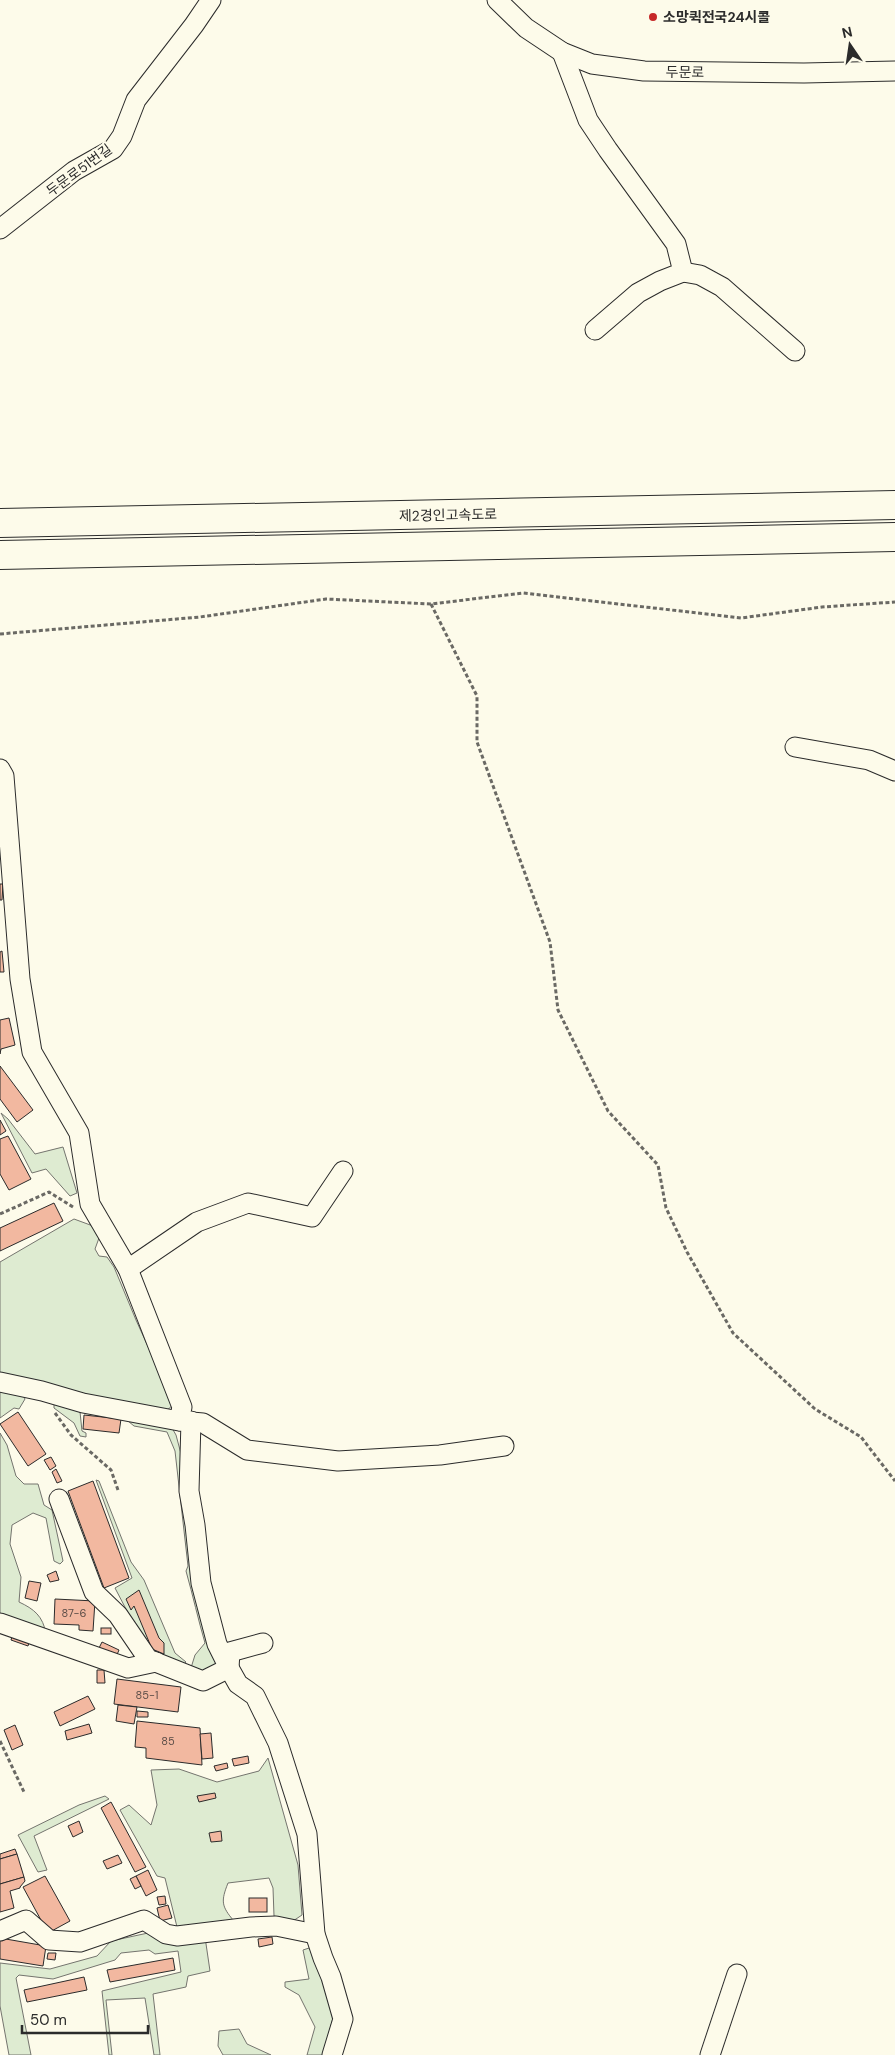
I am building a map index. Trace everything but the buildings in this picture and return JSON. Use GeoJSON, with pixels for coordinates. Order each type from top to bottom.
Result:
{"type":"FeatureCollection","features":[{"type":"Feature","properties":{"kind":"highway","name":"제2경인고속도로"},"geometry":{"type":"LineString","coordinates":[[0,523],[895,505]]}},
{"type":"Feature","properties":{"kind":"highway"},"geometry":{"type":"LineString","coordinates":[[0,506],[212,520]]}},
{"type":"Feature","properties":{"kind":"highway"},"geometry":{"type":"LineString","coordinates":[[0,555],[895,537]]}},
{"type":"Feature","properties":{"kind":"street","name":"두문로51번길"},"geometry":{"type":"LineString","coordinates":[[0,229],[74,171],[113,149],[122,136],[136,100],[211,0]]}},
{"type":"Feature","properties":{"kind":"street","name":"두문로"},"geometry":{"type":"LineString","coordinates":[[497,0],[526,28],[562,52],[592,64],[644,71],[804,73],[895,71]]}},
{"type":"Feature","properties":{"kind":"street"},"geometry":{"type":"LineString","coordinates":[[562,52],[588,120],[676,244],[683,272]]}},
{"type":"Feature","properties":{"kind":"street"},"geometry":{"type":"LineString","coordinates":[[596,330],[638,293],[660,281],[683,272],[700,275],[722,287],[795,351]]}},
{"type":"Feature","properties":{"kind":"street"},"geometry":{"type":"LineString","coordinates":[[795,747],[869,760],[895,771]]}},
{"type":"Feature","properties":{"kind":"street"},"geometry":{"type":"LineString","coordinates":[[0,769],[4,776],[20,979],[32,1052],[79,1133],[92,1208],[128,1269],[182,1406],[185,1421],[189,1491],[195,1525],[201,1583],[217,1644],[238,1684],[254,1696],[278,1743],[306,1834],[315,1934],[322,1958],[331,1977],[343,2019],[332,2055]]}},
{"type":"Feature","properties":{"kind":"street"},"geometry":{"type":"LineString","coordinates":[[128,1269],[198,1222],[248,1203],[312,1218],[344,1171]]}},
{"type":"Feature","properties":{"kind":"street"},"geometry":{"type":"LineString","coordinates":[[0,1382],[38,1390],[83,1403],[203,1423],[247,1450],[338,1461],[440,1455],[504,1446]]}},
{"type":"Feature","properties":{"kind":"street"},"geometry":{"type":"LineString","coordinates":[[59,1499],[94,1592],[118,1615],[148,1659],[203,1681],[229,1668]]}},
{"type":"Feature","properties":{"kind":"street"},"geometry":{"type":"LineString","coordinates":[[0,1623],[128,1668],[156,1662]]}},
{"type":"Feature","properties":{"kind":"street"},"geometry":{"type":"LineString","coordinates":[[229,1668],[230,1652],[263,1643]]}},
{"type":"Feature","properties":{"kind":"street"},"geometry":{"type":"LineString","coordinates":[[0,1931],[26,1920],[49,1940],[80,1942],[144,1920],[166,1934],[176,1936],[276,1926],[315,1934]]}},
{"type":"Feature","properties":{"kind":"street"},"geometry":{"type":"LineString","coordinates":[[710,2055],[737,1974]]}},
{"type":"Feature","properties":{"kind":"path"},"geometry":{"type":"LineString","coordinates":[[0,634],[200,617],[326,599],[431,604],[523,593],[741,618],[822,607],[895,602]]}},
{"type":"Feature","properties":{"kind":"path"},"geometry":{"type":"LineString","coordinates":[[431,604],[477,696],[477,742],[550,942],[558,1010],[608,1112],[658,1164],[666,1208],[687,1252],[732,1333],[816,1408],[861,1437],[895,1481]]}},
{"type":"Feature","properties":{"kind":"path"},"geometry":{"type":"LineString","coordinates":[[0,1214],[49,1192],[81,1211],[92,1208]]}},
{"type":"Feature","properties":{"kind":"path"},"geometry":{"type":"LineString","coordinates":[[38,1390],[71,1435],[111,1470],[118,1490]]}},
{"type":"Feature","properties":{"kind":"path"},"geometry":{"type":"LineString","coordinates":[[0,1741],[24,1792]]}},
{"type":"Feature","properties":{"kind":"green space"},"geometry":{"type":"Polygon","coordinates":[[[1,1113],[8,1119],[35,1154],[63,1147],[77,1193],[70,1196],[46,1169],[32,1173],[1,1113]]]}},
{"type":"Feature","properties":{"kind":"green space"},"geometry":{"type":"Polygon","coordinates":[[[74,1219],[93,1226],[99,1238],[95,1249],[99,1256],[107,1257],[114,1267],[174,1404],[165,1412],[0,1378],[0,1262],[74,1219]]]}},
{"type":"Feature","properties":{"kind":"green space"},"geometry":{"type":"Polygon","coordinates":[[[0,1387],[20,1390],[25,1399],[19,1409],[14,1408],[0,1418],[0,1387]]]}},
{"type":"Feature","properties":{"kind":"green space"},"geometry":{"type":"Polygon","coordinates":[[[54,1402],[80,1412],[82,1431],[86,1433],[86,1437],[80,1436],[74,1423],[54,1408],[54,1402]]]}},
{"type":"Feature","properties":{"kind":"green space"},"geometry":{"type":"Polygon","coordinates":[[[136,1419],[172,1428],[176,1435],[184,1465],[218,1667],[204,1672],[190,1671],[195,1655],[205,1643],[186,1571],[188,1566],[175,1451],[167,1432],[134,1426],[128,1421],[136,1419]]]}},
{"type":"Feature","properties":{"kind":"green space"},"geometry":{"type":"Polygon","coordinates":[[[0,1433],[7,1445],[16,1476],[24,1484],[38,1484],[44,1505],[52,1510],[63,1561],[60,1564],[54,1561],[46,1518],[33,1513],[12,1525],[10,1544],[21,1577],[19,1602],[37,1614],[43,1622],[46,1634],[0,1618],[0,1433]]]}},
{"type":"Feature","properties":{"kind":"green space"},"geometry":{"type":"Polygon","coordinates":[[[96,1480],[99,1481],[131,1562],[144,1580],[175,1653],[186,1662],[181,1668],[150,1655],[115,1588],[132,1578],[96,1480]]]}},
{"type":"Feature","properties":{"kind":"green space"},"geometry":{"type":"Polygon","coordinates":[[[268,1758],[298,1865],[302,1915],[293,1921],[274,1916],[273,1888],[269,1878],[228,1883],[223,1899],[227,1911],[234,1921],[177,1927],[165,1878],[157,1876],[120,1810],[129,1805],[151,1825],[157,1805],[151,1770],[179,1769],[217,1782],[259,1771],[268,1758]]]}},
{"type":"Feature","properties":{"kind":"green space"},"geometry":{"type":"Polygon","coordinates":[[[105,1796],[109,1799],[34,1836],[47,1870],[38,1872],[18,1835],[79,1805],[105,1796]]]}},
{"type":"Feature","properties":{"kind":"green space"},"geometry":{"type":"Polygon","coordinates":[[[148,1933],[155,1937],[169,1940],[205,1937],[210,1971],[188,1976],[186,1987],[153,1994],[160,2055],[154,2055],[145,1998],[106,2000],[112,2055],[109,2055],[102,1991],[181,1972],[178,1951],[155,1954],[149,1950],[121,1953],[115,1960],[53,1979],[19,1975],[16,1978],[31,2055],[9,2055],[0,2006],[0,1963],[50,1969],[97,1956],[111,1941],[148,1933]]]}},
{"type":"Feature","properties":{"kind":"green space"},"geometry":{"type":"Polygon","coordinates":[[[309,1948],[327,1978],[333,2018],[323,2055],[307,2055],[315,2027],[299,1995],[285,1987],[285,1982],[309,1979],[303,1950],[309,1948]]]}},
{"type":"Feature","properties":{"kind":"green space"},"geometry":{"type":"Polygon","coordinates":[[[239,2029],[247,2044],[271,2055],[223,2055],[218,2046],[219,2031],[239,2029]]]}},
{"type":"Feature","properties":{"kind":"place","name":"소망퀵전국24시콜"},"geometry":{"type":"Point","coordinates":[653,17]}}]}
